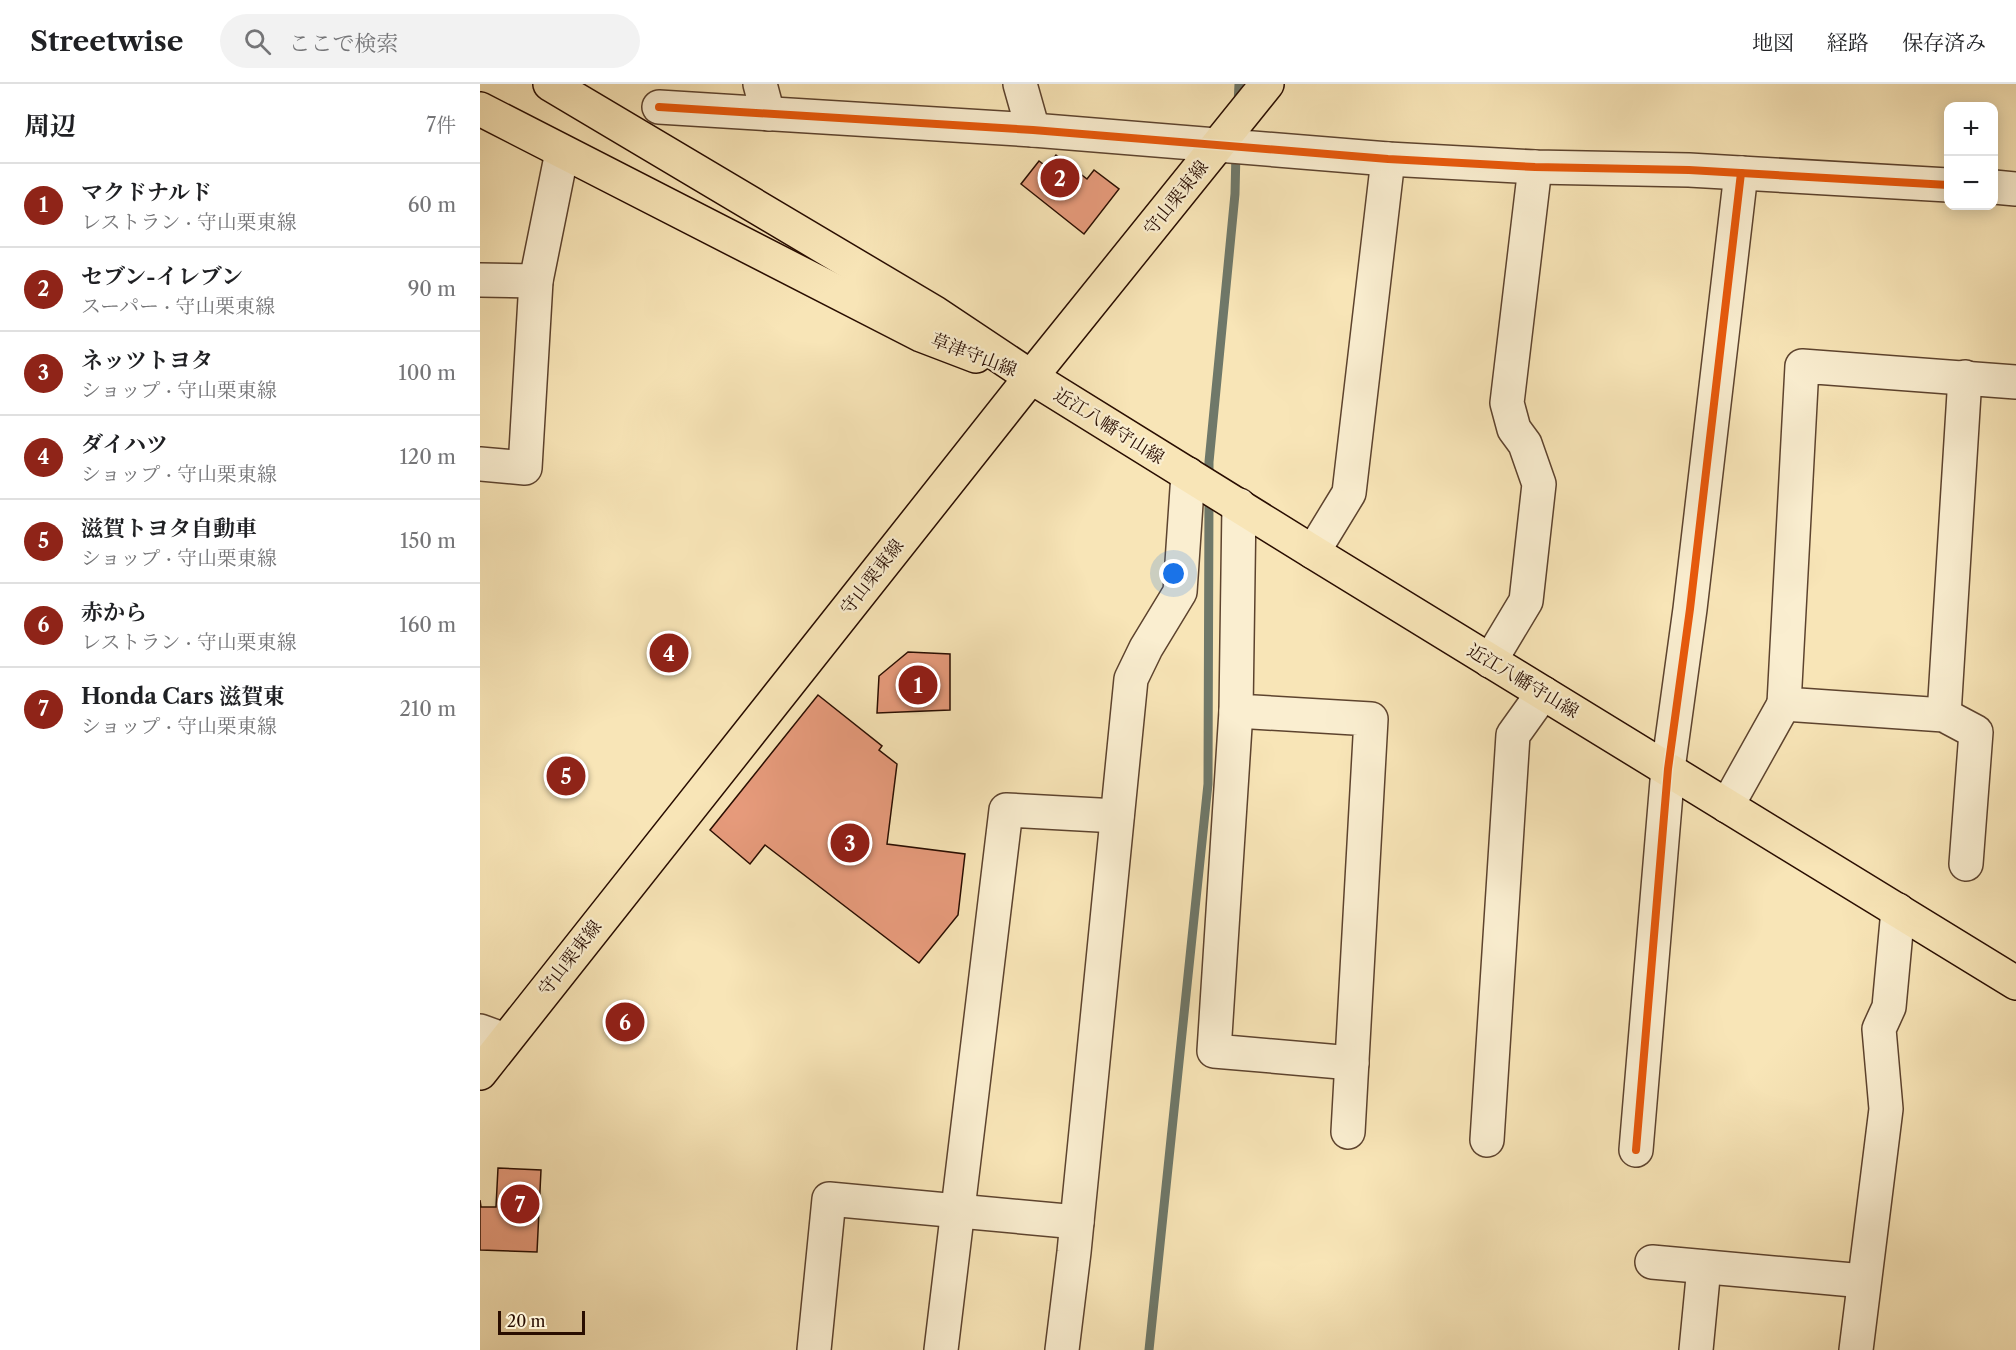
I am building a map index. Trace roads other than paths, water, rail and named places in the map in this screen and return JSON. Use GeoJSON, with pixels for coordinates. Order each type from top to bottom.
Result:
{"type":"FeatureCollection","features":[{"type":"Feature","properties":{"kind":"main road","name":"草津守山線"},"geometry":{"type":"LineString","coordinates":[[550,84],[935,313],[1031,377]]}},
{"type":"Feature","properties":{"kind":"main road","name":"守山栗東線"},"geometry":{"type":"LineString","coordinates":[[480,1073],[493,1036],[1267,84]]}},
{"type":"Feature","properties":{"kind":"main road","name":"草津守山線"},"geometry":{"type":"LineString","coordinates":[[480,109],[921,335],[1031,377]]}},
{"type":"Feature","properties":{"kind":"main road","name":"近江八幡守山線"},"geometry":{"type":"LineString","coordinates":[[1031,377],[2016,983]]}},
{"type":"Feature","properties":{"kind":"street"},"geometry":{"type":"LineString","coordinates":[[1020,84],[1033,130]]}},
{"type":"Feature","properties":{"kind":"street"},"geometry":{"type":"LineString","coordinates":[[659,107],[764,99],[1033,130],[1388,159],[1535,167],[1689,170],[1944,185]]}},
{"type":"Feature","properties":{"kind":"street"},"geometry":{"type":"LineString","coordinates":[[480,464],[525,468],[536,281],[562,152]]}},
{"type":"Feature","properties":{"kind":"street"},"geometry":{"type":"LineString","coordinates":[[1313,552],[1349,493],[1388,159]]}},
{"type":"Feature","properties":{"kind":"street"},"geometry":{"type":"LineString","coordinates":[[1490,661],[1526,601],[1539,484],[1525,444],[1514,429],[1507,403],[1535,167]]}},
{"type":"Feature","properties":{"kind":"street"},"geometry":{"type":"LineString","coordinates":[[1636,1150],[1668,770],[1691,597],[1740,173]]}},
{"type":"Feature","properties":{"kind":"street"},"geometry":{"type":"LineString","coordinates":[[1998,188],[2016,189]]}},
{"type":"Feature","properties":{"kind":"street"},"geometry":{"type":"LineString","coordinates":[[480,280],[536,281]]}},
{"type":"Feature","properties":{"kind":"street"},"geometry":{"type":"LineString","coordinates":[[1727,806],[1784,704],[1802,366],[2016,382]]}},
{"type":"Feature","properties":{"kind":"street"},"geometry":{"type":"LineString","coordinates":[[1944,714],[1965,377]]}},
{"type":"Feature","properties":{"kind":"street"},"geometry":{"type":"LineString","coordinates":[[1062,1350],[1077,1222],[1131,679],[1146,648],[1180,592],[1188,474]]}},
{"type":"Feature","properties":{"kind":"street"},"geometry":{"type":"LineString","coordinates":[[1239,505],[1236,711],[1214,1051],[1352,1064]]}},
{"type":"Feature","properties":{"kind":"street"},"geometry":{"type":"LineString","coordinates":[[1487,1140],[1513,735],[1543,693]]}},
{"type":"Feature","properties":{"kind":"street"},"geometry":{"type":"LineString","coordinates":[[1784,704],[1944,714],[1976,732],[1966,864]]}},
{"type":"Feature","properties":{"kind":"street"},"geometry":{"type":"LineString","coordinates":[[1236,711],[1371,719],[1348,1132]]}},
{"type":"Feature","properties":{"kind":"street"},"geometry":{"type":"LineString","coordinates":[[941,1350],[1006,810],[1117,816]]}},
{"type":"Feature","properties":{"kind":"street"},"geometry":{"type":"LineString","coordinates":[[1856,1350],[1886,1109],[1879,1029],[1889,1006],[1898,910]]}},
{"type":"Feature","properties":{"kind":"street"},"geometry":{"type":"LineString","coordinates":[[814,1350],[829,1199],[1077,1222]]}},
{"type":"Feature","properties":{"kind":"street"},"geometry":{"type":"LineString","coordinates":[[1652,1262],[1863,1281]]}},
{"type":"Feature","properties":{"kind":"street"},"geometry":{"type":"LineString","coordinates":[[1696,1350],[1704,1267]]}},
{"type":"Feature","properties":{"kind":"waterway"},"geometry":{"type":"LineString","coordinates":[[1238,104],[1239,84]]}},
{"type":"Feature","properties":{"kind":"waterway"},"geometry":{"type":"LineString","coordinates":[[1209,481],[1235,194],[1236,151]]}},
{"type":"Feature","properties":{"kind":"waterway"},"geometry":{"type":"LineString","coordinates":[[1149,1350],[1208,784],[1209,494]]}},
{"type":"Feature","properties":{"kind":"place","name":"セブン-イレブン"},"geometry":{"type":"Point","coordinates":[1060,178]}},
{"type":"Feature","properties":{"kind":"place","name":"ダイハツ"},"geometry":{"type":"Point","coordinates":[669,653]}},
{"type":"Feature","properties":{"kind":"place","name":"マクドナルド"},"geometry":{"type":"Point","coordinates":[918,685]}},
{"type":"Feature","properties":{"kind":"place","name":"滋賀トヨタ自動車"},"geometry":{"type":"Point","coordinates":[566,776]}},
{"type":"Feature","properties":{"kind":"place","name":"ネッツトヨタ"},"geometry":{"type":"Point","coordinates":[850,843]}},
{"type":"Feature","properties":{"kind":"place","name":"赤から"},"geometry":{"type":"Point","coordinates":[625,1022]}},
{"type":"Feature","properties":{"kind":"place","name":"Honda Cars 滋賀東"},"geometry":{"type":"Point","coordinates":[520,1204]}}]}
